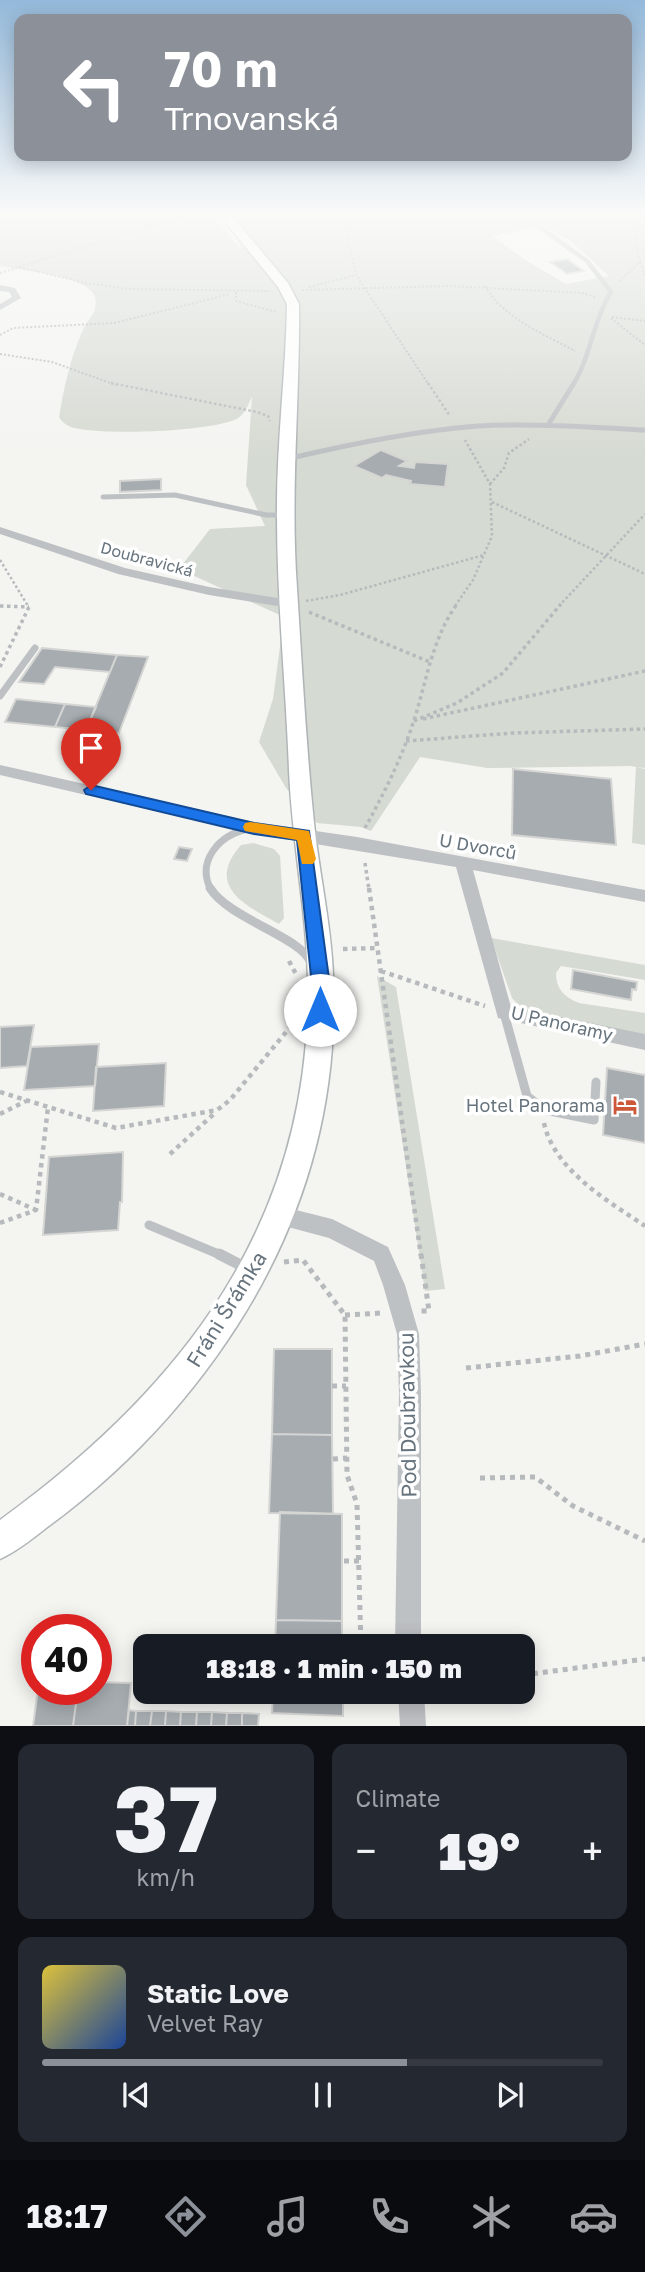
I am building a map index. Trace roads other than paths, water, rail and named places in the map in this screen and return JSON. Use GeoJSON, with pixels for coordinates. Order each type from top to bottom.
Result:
{"type":"FeatureCollection","features":[{"type":"Feature","properties":{"kind":"street"},"geometry":{"type":"LineString","coordinates":[[0,307],[17,298],[14,293]]}},
{"type":"Feature","properties":{"kind":"street","name":"Fráni Šrámka"},"geometry":{"type":"LineString","coordinates":[[0,1541],[72,1488],[125,1441],[176,1386],[265,1272],[280,1216],[302,1152],[319,1058],[311,986],[285,515],[293,293]]}},
{"type":"Feature","properties":{"kind":"street","name":"Doubravická"},"geometry":{"type":"LineString","coordinates":[[0,530],[122,571],[209,591],[290,604]]}},
{"type":"Feature","properties":{"kind":"street","name":"U Dvorců"},"geometry":{"type":"LineString","coordinates":[[0,770],[254,828],[356,843],[645,895]]}},
{"type":"Feature","properties":{"kind":"street","name":"U Panoramy"},"geometry":{"type":"LineString","coordinates":[[463,864],[504,1013],[645,1042]]}},
{"type":"Feature","properties":{"kind":"street","name":"Pod Doubravkou"},"geometry":{"type":"LineString","coordinates":[[280,1216],[332,1229],[381,1254],[394,1285],[408,1334],[408,1634]]}},
{"type":"Feature","properties":{"kind":"street"},"geometry":{"type":"LineString","coordinates":[[412,1704],[413,1726]]}},
{"type":"Feature","properties":{"kind":"lane"},"geometry":{"type":"LineString","coordinates":[[548,425],[583,369],[602,306],[611,293]]}},
{"type":"Feature","properties":{"kind":"lane"},"geometry":{"type":"LineString","coordinates":[[287,458],[349,443],[458,428],[548,425],[645,430]]}},
{"type":"Feature","properties":{"kind":"lane"},"geometry":{"type":"LineString","coordinates":[[103,497],[175,495],[266,515],[285,515]]}},
{"type":"Feature","properties":{"kind":"lane"},"geometry":{"type":"LineString","coordinates":[[0,696],[35,648]]}},
{"type":"Feature","properties":{"kind":"lane"},"geometry":{"type":"LineString","coordinates":[[254,828],[233,832],[215,848],[207,867],[209,890],[219,900],[309,957],[311,986]]}},
{"type":"Feature","properties":{"kind":"lane"},"geometry":{"type":"LineString","coordinates":[[504,1013],[527,1096],[545,1110],[594,1120],[596,1082]]}},
{"type":"Feature","properties":{"kind":"lane"},"geometry":{"type":"LineString","coordinates":[[149,1225],[265,1272]]}},
{"type":"Feature","properties":{"kind":"place","name":"Hotel Panorama"},"geometry":{"type":"Point","coordinates":[625,1105]}}]}
